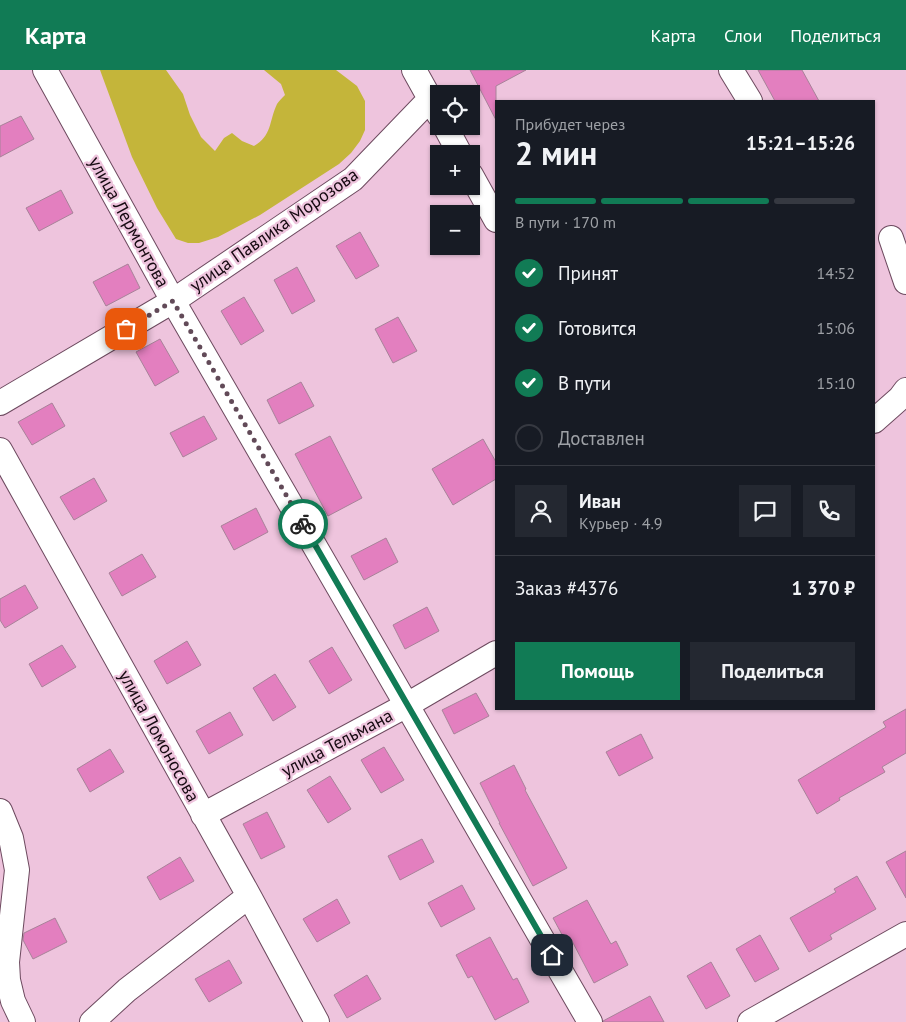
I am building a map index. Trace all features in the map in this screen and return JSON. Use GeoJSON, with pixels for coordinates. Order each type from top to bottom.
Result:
{"type":"FeatureCollection","features":[{"type":"Feature","properties":{"kind":"street","name":"улица Лермонтова"},"geometry":{"type":"LineString","coordinates":[[45,70],[173,301],[590,1022]]}},
{"type":"Feature","properties":{"kind":"street"},"geometry":{"type":"LineString","coordinates":[[414,70],[430,100]]}},
{"type":"Feature","properties":{"kind":"street"},"geometry":{"type":"LineString","coordinates":[[731,70],[749,100]]}},
{"type":"Feature","properties":{"kind":"street","name":"улица Павлика Морозова"},"geometry":{"type":"LineString","coordinates":[[0,403],[173,301],[353,180],[430,111]]}},
{"type":"Feature","properties":{"kind":"street"},"geometry":{"type":"LineString","coordinates":[[480,191],[495,218]]}},
{"type":"Feature","properties":{"kind":"street"},"geometry":{"type":"LineString","coordinates":[[890,239],[906,282]]}},
{"type":"Feature","properties":{"kind":"street"},"geometry":{"type":"LineString","coordinates":[[875,420],[900,398],[906,390]]}},
{"type":"Feature","properties":{"kind":"street","name":"улица Ломоносова"},"geometry":{"type":"LineString","coordinates":[[0,450],[317,1022]]}},
{"type":"Feature","properties":{"kind":"street","name":"улица Тельмана"},"geometry":{"type":"LineString","coordinates":[[203,815],[407,705],[495,653]]}},
{"type":"Feature","properties":{"kind":"street"},"geometry":{"type":"LineString","coordinates":[[0,811],[11,838],[18,870],[7,962],[8,980],[13,1001],[23,1022]]}},
{"type":"Feature","properties":{"kind":"street"},"geometry":{"type":"LineString","coordinates":[[92,1022],[127,990],[248,896]]}},
{"type":"Feature","properties":{"kind":"street"},"geometry":{"type":"LineString","coordinates":[[750,1022],[906,934]]}},
{"type":"Feature","properties":{"kind":"shaded area"},"geometry":{"type":"Polygon","coordinates":[[[100,70],[166,70],[183,94],[190,115],[201,137],[215,151],[224,138],[232,133],[242,141],[254,146],[264,138],[277,104],[285,95],[281,84],[264,70],[336,70],[357,86],[365,101],[365,130],[351,153],[339,164],[260,215],[218,237],[199,243],[188,243],[176,239],[157,208],[132,157],[100,70]]]}},
{"type":"Feature","properties":{"kind":"building"},"geometry":{"type":"Polygon","coordinates":[[[470,70],[526,70],[496,86],[495,118],[480,89],[480,85],[478,85],[470,70]]]}},
{"type":"Feature","properties":{"kind":"building"},"geometry":{"type":"Polygon","coordinates":[[[758,70],[802,70],[818,100],[774,100],[758,70]]]}},
{"type":"Feature","properties":{"kind":"building"},"geometry":{"type":"Polygon","coordinates":[[[21,116],[34,139],[0,157],[0,126],[21,116]]]}},
{"type":"Feature","properties":{"kind":"building"},"geometry":{"type":"Polygon","coordinates":[[[61,190],[73,213],[39,231],[26,208],[61,190]]]}},
{"type":"Feature","properties":{"kind":"building"},"geometry":{"type":"Polygon","coordinates":[[[360,232],[379,266],[356,279],[336,246],[360,232]]]}},
{"type":"Feature","properties":{"kind":"building"},"geometry":{"type":"Polygon","coordinates":[[[128,264],[140,288],[106,306],[93,282],[128,264]]]}},
{"type":"Feature","properties":{"kind":"building"},"geometry":{"type":"Polygon","coordinates":[[[297,267],[315,301],[292,314],[274,280],[297,267]]]}},
{"type":"Feature","properties":{"kind":"building"},"geometry":{"type":"Polygon","coordinates":[[[244,297],[264,331],[241,345],[221,311],[244,297]]]}},
{"type":"Feature","properties":{"kind":"building"},"geometry":{"type":"Polygon","coordinates":[[[398,317],[417,351],[393,363],[375,329],[398,317]]]}},
{"type":"Feature","properties":{"kind":"building"},"geometry":{"type":"Polygon","coordinates":[[[160,339],[179,372],[155,386],[136,352],[160,339]]]}},
{"type":"Feature","properties":{"kind":"building"},"geometry":{"type":"Polygon","coordinates":[[[301,382],[314,406],[279,424],[267,400],[301,382]]]}},
{"type":"Feature","properties":{"kind":"building"},"geometry":{"type":"Polygon","coordinates":[[[52,403],[65,426],[32,445],[18,422],[52,403]]]}},
{"type":"Feature","properties":{"kind":"building"},"geometry":{"type":"Polygon","coordinates":[[[204,416],[217,439],[183,457],[170,433],[204,416]]]}},
{"type":"Feature","properties":{"kind":"building"},"geometry":{"type":"Polygon","coordinates":[[[330,436],[362,498],[328,516],[295,454],[330,436]]]}},
{"type":"Feature","properties":{"kind":"building"},"geometry":{"type":"Polygon","coordinates":[[[483,439],[495,460],[495,480],[453,505],[432,469],[483,439]]]}},
{"type":"Feature","properties":{"kind":"building"},"geometry":{"type":"Polygon","coordinates":[[[94,478],[107,501],[74,520],[60,497],[94,478]]]}},
{"type":"Feature","properties":{"kind":"building"},"geometry":{"type":"Polygon","coordinates":[[[256,508],[268,532],[234,550],[221,526],[256,508]]]}},
{"type":"Feature","properties":{"kind":"building"},"geometry":{"type":"Polygon","coordinates":[[[386,538],[398,562],[364,580],[351,556],[386,538]]]}},
{"type":"Feature","properties":{"kind":"building"},"geometry":{"type":"Polygon","coordinates":[[[142,554],[156,577],[122,596],[109,573],[142,554]]]}},
{"type":"Feature","properties":{"kind":"building"},"geometry":{"type":"Polygon","coordinates":[[[25,585],[38,608],[5,628],[0,620],[0,599],[25,585]]]}},
{"type":"Feature","properties":{"kind":"building"},"geometry":{"type":"Polygon","coordinates":[[[427,607],[439,631],[405,649],[393,625],[427,607]]]}},
{"type":"Feature","properties":{"kind":"building"},"geometry":{"type":"Polygon","coordinates":[[[187,641],[201,665],[167,684],[154,661],[187,641]]]}},
{"type":"Feature","properties":{"kind":"building"},"geometry":{"type":"Polygon","coordinates":[[[62,645],[76,667],[42,687],[29,664],[62,645]]]}},
{"type":"Feature","properties":{"kind":"building"},"geometry":{"type":"Polygon","coordinates":[[[332,647],[352,680],[329,694],[309,661],[332,647]]]}},
{"type":"Feature","properties":{"kind":"building"},"geometry":{"type":"Polygon","coordinates":[[[275,674],[296,707],[273,721],[253,688],[275,674]]]}},
{"type":"Feature","properties":{"kind":"building"},"geometry":{"type":"Polygon","coordinates":[[[476,693],[489,716],[454,734],[442,710],[476,693]]]}},
{"type":"Feature","properties":{"kind":"building"},"geometry":{"type":"Polygon","coordinates":[[[906,709],[906,753],[882,767],[885,772],[839,798],[840,800],[817,814],[798,780],[886,727],[883,722],[906,709]]]}},
{"type":"Feature","properties":{"kind":"building"},"geometry":{"type":"Polygon","coordinates":[[[230,712],[243,735],[209,754],[196,731],[230,712]]]}},
{"type":"Feature","properties":{"kind":"building"},"geometry":{"type":"Polygon","coordinates":[[[641,734],[653,758],[619,776],[606,752],[641,734]]]}},
{"type":"Feature","properties":{"kind":"building"},"geometry":{"type":"Polygon","coordinates":[[[384,747],[404,780],[381,793],[361,760],[384,747]]]}},
{"type":"Feature","properties":{"kind":"building"},"geometry":{"type":"Polygon","coordinates":[[[110,749],[124,772],[90,792],[77,769],[110,749]]]}},
{"type":"Feature","properties":{"kind":"building"},"geometry":{"type":"Polygon","coordinates":[[[514,765],[525,790],[567,868],[533,886],[480,783],[514,765]]]}},
{"type":"Feature","properties":{"kind":"building"},"geometry":{"type":"Polygon","coordinates":[[[330,776],[351,809],[328,823],[307,790],[330,776]]]}},
{"type":"Feature","properties":{"kind":"building"},"geometry":{"type":"Polygon","coordinates":[[[267,812],[285,847],[261,859],[243,824],[267,812]]]}},
{"type":"Feature","properties":{"kind":"building"},"geometry":{"type":"Polygon","coordinates":[[[422,839],[434,862],[400,880],[388,856],[422,839]]]}},
{"type":"Feature","properties":{"kind":"building"},"geometry":{"type":"Polygon","coordinates":[[[906,851],[906,898],[886,862],[906,851]]]}},
{"type":"Feature","properties":{"kind":"building"},"geometry":{"type":"Polygon","coordinates":[[[180,857],[194,881],[160,900],[147,877],[180,857]]]}},
{"type":"Feature","properties":{"kind":"building"},"geometry":{"type":"Polygon","coordinates":[[[857,876],[876,909],[830,935],[832,939],[809,952],[790,918],[836,892],[834,889],[857,876]]]}},
{"type":"Feature","properties":{"kind":"building"},"geometry":{"type":"Polygon","coordinates":[[[462,885],[475,909],[441,927],[428,903],[462,885]]]}},
{"type":"Feature","properties":{"kind":"building"},"geometry":{"type":"Polygon","coordinates":[[[337,899],[350,923],[317,942],[303,919],[337,899]]]}},
{"type":"Feature","properties":{"kind":"building"},"geometry":{"type":"Polygon","coordinates":[[[587,900],[611,944],[616,941],[628,965],[594,983],[571,939],[566,942],[553,918],[587,900]]]}},
{"type":"Feature","properties":{"kind":"building"},"geometry":{"type":"Polygon","coordinates":[[[55,918],[67,942],[33,959],[23,940],[24,933],[55,918]]]}},
{"type":"Feature","properties":{"kind":"building"},"geometry":{"type":"Polygon","coordinates":[[[760,935],[779,969],[755,982],[736,949],[760,935]]]}},
{"type":"Feature","properties":{"kind":"building"},"geometry":{"type":"Polygon","coordinates":[[[490,937],[513,980],[517,978],[529,1002],[495,1020],[472,976],[468,978],[456,955],[490,937]]]}},
{"type":"Feature","properties":{"kind":"building"},"geometry":{"type":"Polygon","coordinates":[[[229,960],[242,983],[209,1002],[195,979],[229,960]]]}},
{"type":"Feature","properties":{"kind":"building"},"geometry":{"type":"Polygon","coordinates":[[[711,962],[730,996],[706,1009],[687,976],[711,962]]]}},
{"type":"Feature","properties":{"kind":"building"},"geometry":{"type":"Polygon","coordinates":[[[367,975],[381,999],[347,1018],[334,995],[367,975]]]}},
{"type":"Feature","properties":{"kind":"building"},"geometry":{"type":"Polygon","coordinates":[[[650,996],[664,1022],[603,1021],[650,996]]]}},
{"type":"Feature","properties":{"kind":"way so far"},"geometry":{"type":"LineString","coordinates":[[126,329],[173,301],[303,524]]}},
{"type":"Feature","properties":{"kind":"route"},"geometry":{"type":"LineString","coordinates":[[303,524],[552,955]]}}]}
